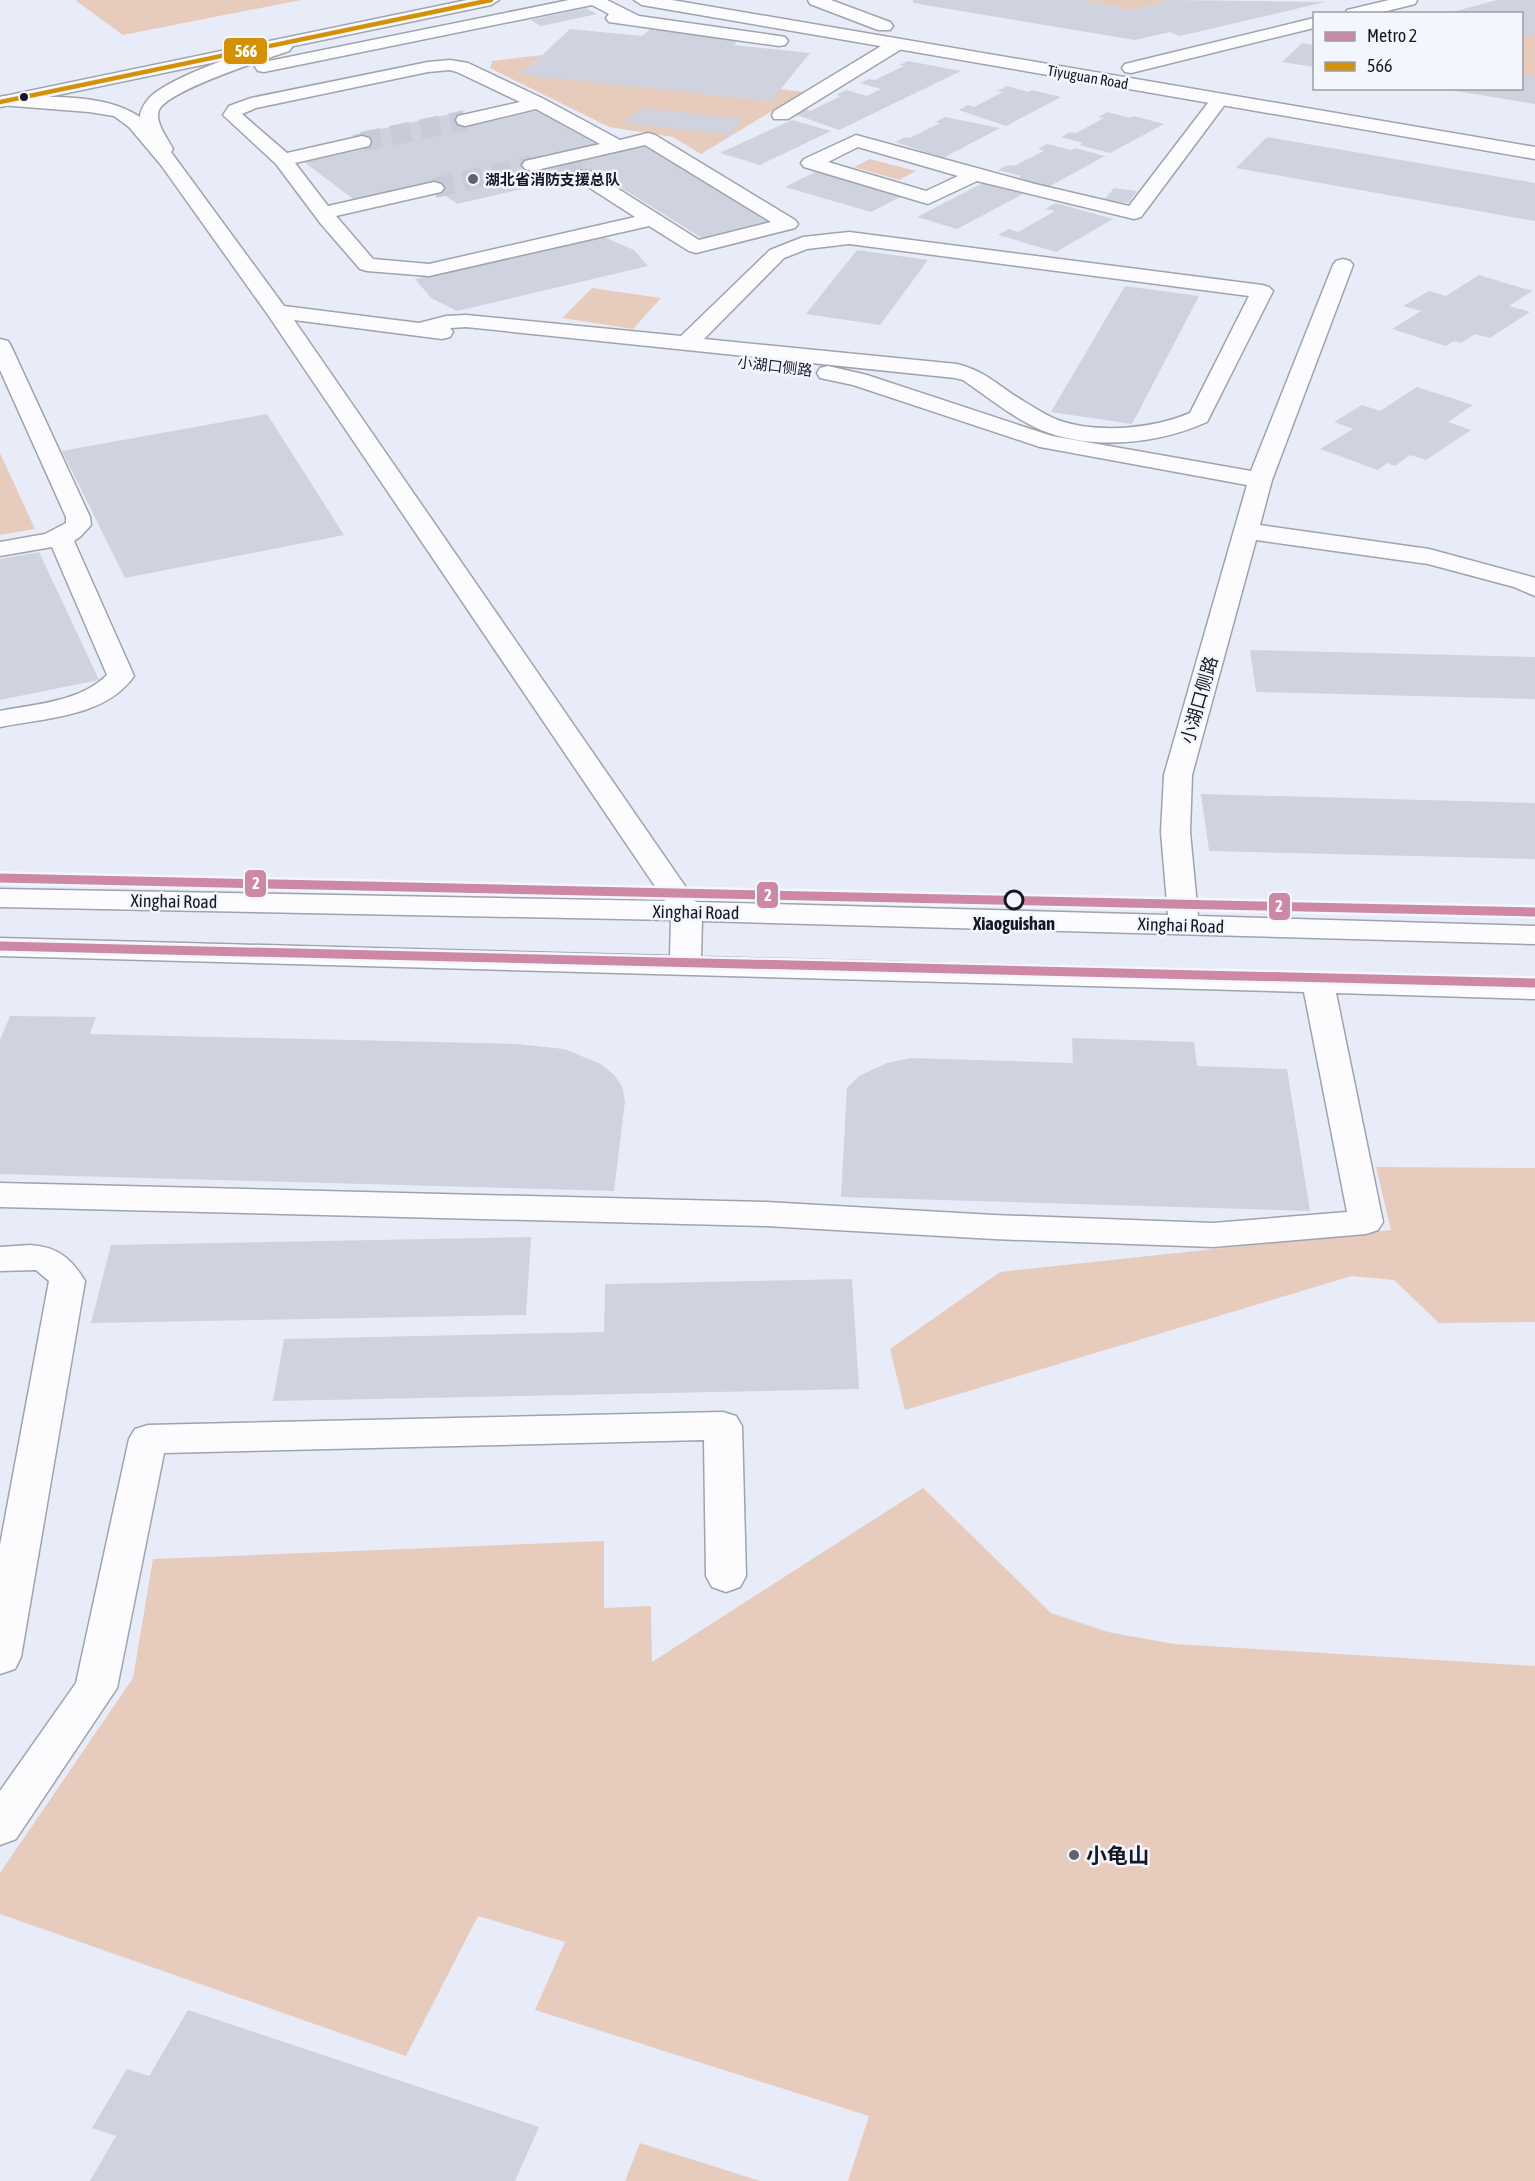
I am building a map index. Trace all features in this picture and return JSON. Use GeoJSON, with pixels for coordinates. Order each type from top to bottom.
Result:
{"type":"FeatureCollection","features":[{"type":"Feature","properties":{"kind":"street"},"geometry":{"type":"LineString","coordinates":[[1,97],[436,0]]}},
{"type":"Feature","properties":{"kind":"street"},"geometry":{"type":"LineString","coordinates":[[1,97],[310,38],[491,0]]}},
{"type":"Feature","properties":{"kind":"street","name":"Tiyuguan Road"},"geometry":{"type":"LineString","coordinates":[[642,0],[1535,153]]}},
{"type":"Feature","properties":{"kind":"street","name":"Tiyuguan Road"},"geometry":{"type":"LineString","coordinates":[[734,0],[1431,117]]}},
{"type":"Feature","properties":{"kind":"street"},"geometry":{"type":"LineString","coordinates":[[816,0],[884,26]]}},
{"type":"Feature","properties":{"kind":"street"},"geometry":{"type":"LineString","coordinates":[[1361,12],[1409,0]]}},
{"type":"Feature","properties":{"kind":"street"},"geometry":{"type":"LineString","coordinates":[[168,161],[150,119],[149,112],[154,103],[188,83],[258,63],[339,52],[589,1],[619,20],[779,41]]}},
{"type":"Feature","properties":{"kind":"street"},"geometry":{"type":"LineString","coordinates":[[1131,68],[1313,23]]}},
{"type":"Feature","properties":{"kind":"street"},"geometry":{"type":"LineString","coordinates":[[310,38],[339,52],[378,77]]}},
{"type":"Feature","properties":{"kind":"street"},"geometry":{"type":"LineString","coordinates":[[258,63],[310,38]]}},
{"type":"Feature","properties":{"kind":"street"},"geometry":{"type":"LineString","coordinates":[[781,115],[897,44]]}},
{"type":"Feature","properties":{"kind":"street"},"geometry":{"type":"LineString","coordinates":[[258,63],[301,93]]}},
{"type":"Feature","properties":{"kind":"street"},"geometry":{"type":"LineString","coordinates":[[618,146],[538,103],[457,66],[428,67],[301,93],[251,104],[233,113],[234,117],[283,160],[367,265],[419,270],[439,268],[652,219]]}},
{"type":"Feature","properties":{"kind":"street"},"geometry":{"type":"LineString","coordinates":[[1,97],[89,106],[120,112],[136,123],[168,161],[277,312],[687,911],[685,966]]}},
{"type":"Feature","properties":{"kind":"street"},"geometry":{"type":"LineString","coordinates":[[974,174],[928,198],[811,164],[856,141],[1060,198],[1134,213],[1220,99]]}},
{"type":"Feature","properties":{"kind":"street"},"geometry":{"type":"LineString","coordinates":[[465,120],[538,103]]}},
{"type":"Feature","properties":{"kind":"street"},"geometry":{"type":"LineString","coordinates":[[532,165],[648,139],[788,224],[696,247],[583,175]]}},
{"type":"Feature","properties":{"kind":"street"},"geometry":{"type":"LineString","coordinates":[[283,160],[362,142]]}},
{"type":"Feature","properties":{"kind":"street"},"geometry":{"type":"LineString","coordinates":[[324,213],[434,188]]}},
{"type":"Feature","properties":{"kind":"street"},"geometry":{"type":"LineString","coordinates":[[421,329],[446,322],[466,321],[957,371],[971,375],[1015,406],[1049,425],[1085,433],[1143,434],[1177,427],[1199,417],[1262,291],[849,238],[834,239],[794,246],[777,254],[687,343]]}},
{"type":"Feature","properties":{"kind":"street","name":"小湖口侧路"},"geometry":{"type":"LineString","coordinates":[[1184,925],[1175,862],[1173,816],[1178,775],[1260,480],[1343,265]]}},
{"type":"Feature","properties":{"kind":"street","name":"小湖口侧路"},"geometry":{"type":"LineString","coordinates":[[277,312],[825,373],[859,380],[1048,442],[1260,480]]}},
{"type":"Feature","properties":{"kind":"street"},"geometry":{"type":"LineString","coordinates":[[0,346],[6,373],[78,517],[79,525],[74,532],[60,538],[0,549]]}},
{"type":"Feature","properties":{"kind":"street"},"geometry":{"type":"LineString","coordinates":[[1247,531],[1429,557],[1531,583]]}},
{"type":"Feature","properties":{"kind":"street"},"geometry":{"type":"LineString","coordinates":[[0,719],[77,703],[99,695],[115,685],[121,676],[60,538]]}},
{"type":"Feature","properties":{"kind":"street","name":"Xinghai Road"},"geometry":{"type":"LineString","coordinates":[[0,898],[687,911],[1535,935]]}},
{"type":"Feature","properties":{"kind":"street"},"geometry":{"type":"LineString","coordinates":[[0,947],[1535,989]]}},
{"type":"Feature","properties":{"kind":"street"},"geometry":{"type":"LineString","coordinates":[[0,1195],[766,1214],[994,1227],[1213,1235],[1366,1222],[1318,983]]}},
{"type":"Feature","properties":{"kind":"street"},"geometry":{"type":"LineString","coordinates":[[0,1259],[47,1258],[60,1267],[67,1281],[0,1657]]}},
{"type":"Feature","properties":{"kind":"street"},"geometry":{"type":"LineString","coordinates":[[0,1826],[96,1688],[148,1439],[723,1426],[726,1576]]}},
{"type":"Feature","properties":{"kind":"shaded area"},"geometry":{"type":"Polygon","coordinates":[[[75,0],[301,0],[123,35],[75,0]]]}},
{"type":"Feature","properties":{"kind":"shaded area"},"geometry":{"type":"Polygon","coordinates":[[[1079,0],[1172,0],[1131,10],[1079,0]]]}},
{"type":"Feature","properties":{"kind":"shaded area"},"geometry":{"type":"Polygon","coordinates":[[[1535,34],[1535,77],[1523,74],[1523,37],[1535,34]]]}},
{"type":"Feature","properties":{"kind":"shaded area"},"geometry":{"type":"Polygon","coordinates":[[[542,55],[522,74],[771,101],[780,89],[803,92],[701,154],[673,137],[609,127],[490,68],[492,61],[542,55]]]}},
{"type":"Feature","properties":{"kind":"shaded area"},"geometry":{"type":"Polygon","coordinates":[[[870,159],[916,171],[899,180],[854,167],[870,159]]]}},
{"type":"Feature","properties":{"kind":"shaded area"},"geometry":{"type":"Polygon","coordinates":[[[592,288],[661,298],[633,329],[562,318],[592,288]]]}},
{"type":"Feature","properties":{"kind":"shaded area"},"geometry":{"type":"Polygon","coordinates":[[[0,453],[35,529],[0,535],[0,453]]]}},
{"type":"Feature","properties":{"kind":"shaded area"},"geometry":{"type":"Polygon","coordinates":[[[1376,1167],[1535,1168],[1535,1322],[1439,1323],[1394,1280],[1352,1276],[905,1410],[890,1349],[1000,1272],[1391,1230],[1376,1167]]]}},
{"type":"Feature","properties":{"kind":"shaded area"},"geometry":{"type":"Polygon","coordinates":[[[923,1488],[1051,1613],[1108,1632],[1174,1644],[1535,1666],[1535,2181],[848,2181],[869,2116],[535,2010],[565,1942],[478,1916],[406,2056],[0,1914],[0,1873],[133,1678],[153,1559],[604,1541],[604,1608],[651,1606],[652,1662],[923,1488]]]}},
{"type":"Feature","properties":{"kind":"shaded area"},"geometry":{"type":"Polygon","coordinates":[[[640,2143],[760,2181],[625,2181],[640,2143]]]}},
{"type":"Feature","properties":{"kind":"building"},"geometry":{"type":"Polygon","coordinates":[[[913,0],[1079,0],[1131,10],[1172,0],[1325,2],[1180,36],[1170,32],[1135,40],[913,3],[913,0]]]}},
{"type":"Feature","properties":{"kind":"building"},"geometry":{"type":"Polygon","coordinates":[[[1497,0],[1535,0],[1535,34],[1523,37],[1523,12],[1452,12],[1497,0]]]}},
{"type":"Feature","properties":{"kind":"building"},"geometry":{"type":"Polygon","coordinates":[[[586,8],[597,14],[541,26],[530,20],[586,8]]]}},
{"type":"Feature","properties":{"kind":"building"},"geometry":{"type":"Polygon","coordinates":[[[570,29],[642,36],[650,29],[740,38],[734,45],[810,53],[771,101],[521,75],[570,29]]]}},
{"type":"Feature","properties":{"kind":"building"},"geometry":{"type":"Polygon","coordinates":[[[1302,43],[1313,45],[1313,67],[1282,62],[1302,43]]]}},
{"type":"Feature","properties":{"kind":"building"},"geometry":{"type":"Polygon","coordinates":[[[908,61],[961,71],[839,130],[794,114],[805,109],[810,111],[841,96],[836,95],[846,90],[867,96],[881,89],[860,83],[869,79],[875,80],[904,66],[899,65],[908,61]]]}},
{"type":"Feature","properties":{"kind":"building"},"geometry":{"type":"Polygon","coordinates":[[[1523,74],[1535,77],[1535,104],[1450,90],[1523,90],[1523,74]]]}},
{"type":"Feature","properties":{"kind":"building"},"geometry":{"type":"Polygon","coordinates":[[[1007,86],[1061,97],[1006,126],[959,110],[968,105],[974,107],[1003,92],[997,91],[1007,86]]]}},
{"type":"Feature","properties":{"kind":"building"},"geometry":{"type":"Polygon","coordinates":[[[640,108],[744,119],[730,135],[625,123],[640,108]]]}},
{"type":"Feature","properties":{"kind":"building"},"geometry":{"type":"Polygon","coordinates":[[[545,109],[602,144],[642,143],[775,223],[705,240],[596,172],[457,204],[429,184],[356,201],[304,162],[370,148],[352,135],[455,113],[473,125],[545,109]]]}},
{"type":"Feature","properties":{"kind":"building"},"geometry":{"type":"Polygon","coordinates":[[[1107,112],[1164,124],[1110,153],[1079,145],[1083,143],[1061,137],[1070,132],[1076,133],[1104,118],[1098,117],[1107,112]]]}},
{"type":"Feature","properties":{"kind":"building"},"geometry":{"type":"Polygon","coordinates":[[[945,117],[1000,128],[943,158],[895,142],[905,137],[910,138],[940,123],[935,122],[945,117]]]}},
{"type":"Feature","properties":{"kind":"building"},"geometry":{"type":"Polygon","coordinates":[[[792,120],[831,131],[760,165],[720,153],[792,120]]]}},
{"type":"Feature","properties":{"kind":"building"},"geometry":{"type":"Polygon","coordinates":[[[1267,137],[1535,183],[1535,221],[1236,168],[1267,137]]]}},
{"type":"Feature","properties":{"kind":"building"},"geometry":{"type":"Polygon","coordinates":[[[1047,144],[1105,156],[1048,187],[1017,179],[1021,176],[998,170],[1008,165],[1014,166],[1044,151],[1038,149],[1047,144]]]}},
{"type":"Feature","properties":{"kind":"building"},"geometry":{"type":"Polygon","coordinates":[[[819,170],[904,195],[871,212],[785,187],[819,170]]]}},
{"type":"Feature","properties":{"kind":"building"},"geometry":{"type":"Polygon","coordinates":[[[983,183],[1023,194],[957,229],[917,217],[983,183]]]}},
{"type":"Feature","properties":{"kind":"building"},"geometry":{"type":"Polygon","coordinates":[[[1114,188],[1137,191],[1128,203],[1104,200],[1114,188]]]}},
{"type":"Feature","properties":{"kind":"building"},"geometry":{"type":"Polygon","coordinates":[[[1056,203],[1113,219],[1056,252],[998,235],[1008,229],[1018,232],[1055,211],[1045,209],[1056,203]]]}},
{"type":"Feature","properties":{"kind":"building"},"geometry":{"type":"Polygon","coordinates":[[[602,236],[634,250],[648,266],[457,311],[431,298],[415,279],[602,236]]]}},
{"type":"Feature","properties":{"kind":"building"},"geometry":{"type":"Polygon","coordinates":[[[857,250],[928,260],[880,325],[806,314],[857,250]]]}},
{"type":"Feature","properties":{"kind":"building"},"geometry":{"type":"Polygon","coordinates":[[[1479,275],[1532,291],[1509,306],[1530,312],[1490,338],[1475,334],[1461,343],[1454,341],[1446,346],[1392,329],[1421,311],[1403,306],[1429,291],[1446,296],[1479,275]]]}},
{"type":"Feature","properties":{"kind":"building"},"geometry":{"type":"Polygon","coordinates":[[[1125,286],[1199,296],[1132,424],[1051,412],[1125,286]]]}},
{"type":"Feature","properties":{"kind":"building"},"geometry":{"type":"Polygon","coordinates":[[[1417,387],[1473,405],[1448,422],[1471,430],[1426,460],[1410,455],[1395,466],[1387,463],[1378,470],[1320,449],[1353,429],[1334,422],[1362,405],[1380,411],[1417,387]]]}},
{"type":"Feature","properties":{"kind":"building"},"geometry":{"type":"Polygon","coordinates":[[[267,414],[344,535],[125,578],[62,451],[267,414]]]}},
{"type":"Feature","properties":{"kind":"building"},"geometry":{"type":"Polygon","coordinates":[[[39,552],[99,680],[0,700],[0,559],[39,552]]]}},
{"type":"Feature","properties":{"kind":"building"},"geometry":{"type":"Polygon","coordinates":[[[1250,650],[1535,657],[1535,699],[1256,692],[1250,650]]]}},
{"type":"Feature","properties":{"kind":"building"},"geometry":{"type":"Polygon","coordinates":[[[1201,794],[1535,803],[1535,859],[1209,851],[1201,794]]]}},
{"type":"Feature","properties":{"kind":"building"},"geometry":{"type":"Polygon","coordinates":[[[10,1016],[96,1017],[90,1034],[517,1044],[564,1049],[601,1064],[614,1075],[622,1086],[625,1101],[614,1191],[0,1174],[0,1040],[10,1016]]]}},
{"type":"Feature","properties":{"kind":"building"},"geometry":{"type":"Polygon","coordinates":[[[1072,1038],[1194,1042],[1197,1066],[1287,1069],[1310,1211],[841,1197],[847,1088],[859,1076],[887,1063],[911,1058],[1073,1063],[1072,1038]]]}},
{"type":"Feature","properties":{"kind":"building"},"geometry":{"type":"Polygon","coordinates":[[[531,1237],[526,1315],[91,1323],[111,1245],[531,1237]]]}},
{"type":"Feature","properties":{"kind":"building"},"geometry":{"type":"Polygon","coordinates":[[[852,1279],[859,1389],[273,1401],[284,1339],[604,1332],[605,1284],[852,1279]]]}},
{"type":"Feature","properties":{"kind":"building"},"geometry":{"type":"Polygon","coordinates":[[[188,2010],[539,2127],[515,2181],[90,2181],[116,2136],[92,2128],[127,2069],[149,2076],[188,2010]]]}},
{"type":"Feature","properties":{"kind":"tunnel"},"geometry":{"type":"LineString","coordinates":[[362,142],[465,120]]}},
{"type":"Feature","properties":{"kind":"tunnel"},"geometry":{"type":"LineString","coordinates":[[563,161],[583,175]]}},
{"type":"Feature","properties":{"kind":"tunnel"},"geometry":{"type":"LineString","coordinates":[[434,188],[532,165]]}},
{"type":"Feature","properties":{"kind":"metro line","name":"2"},"geometry":{"type":"LineString","coordinates":[[0,878],[1535,912]]}},
{"type":"Feature","properties":{"kind":"metro line","name":"2"},"geometry":{"type":"LineString","coordinates":[[0,946],[1535,983]]}},
{"type":"Feature","properties":{"kind":"transit line","name":"566"},"geometry":{"type":"LineString","coordinates":[[0,102],[491,0]]}},
{"type":"Feature","properties":{"kind":"place","name":"湖北省消防支援总队"},"geometry":{"type":"Point","coordinates":[473,179]}},
{"type":"Feature","properties":{"kind":"place","name":"Xiaoguishan"},"geometry":{"type":"Point","coordinates":[1014,900]}},
{"type":"Feature","properties":{"kind":"place","name":"小龟山"},"geometry":{"type":"Point","coordinates":[1074,1855]}}]}
